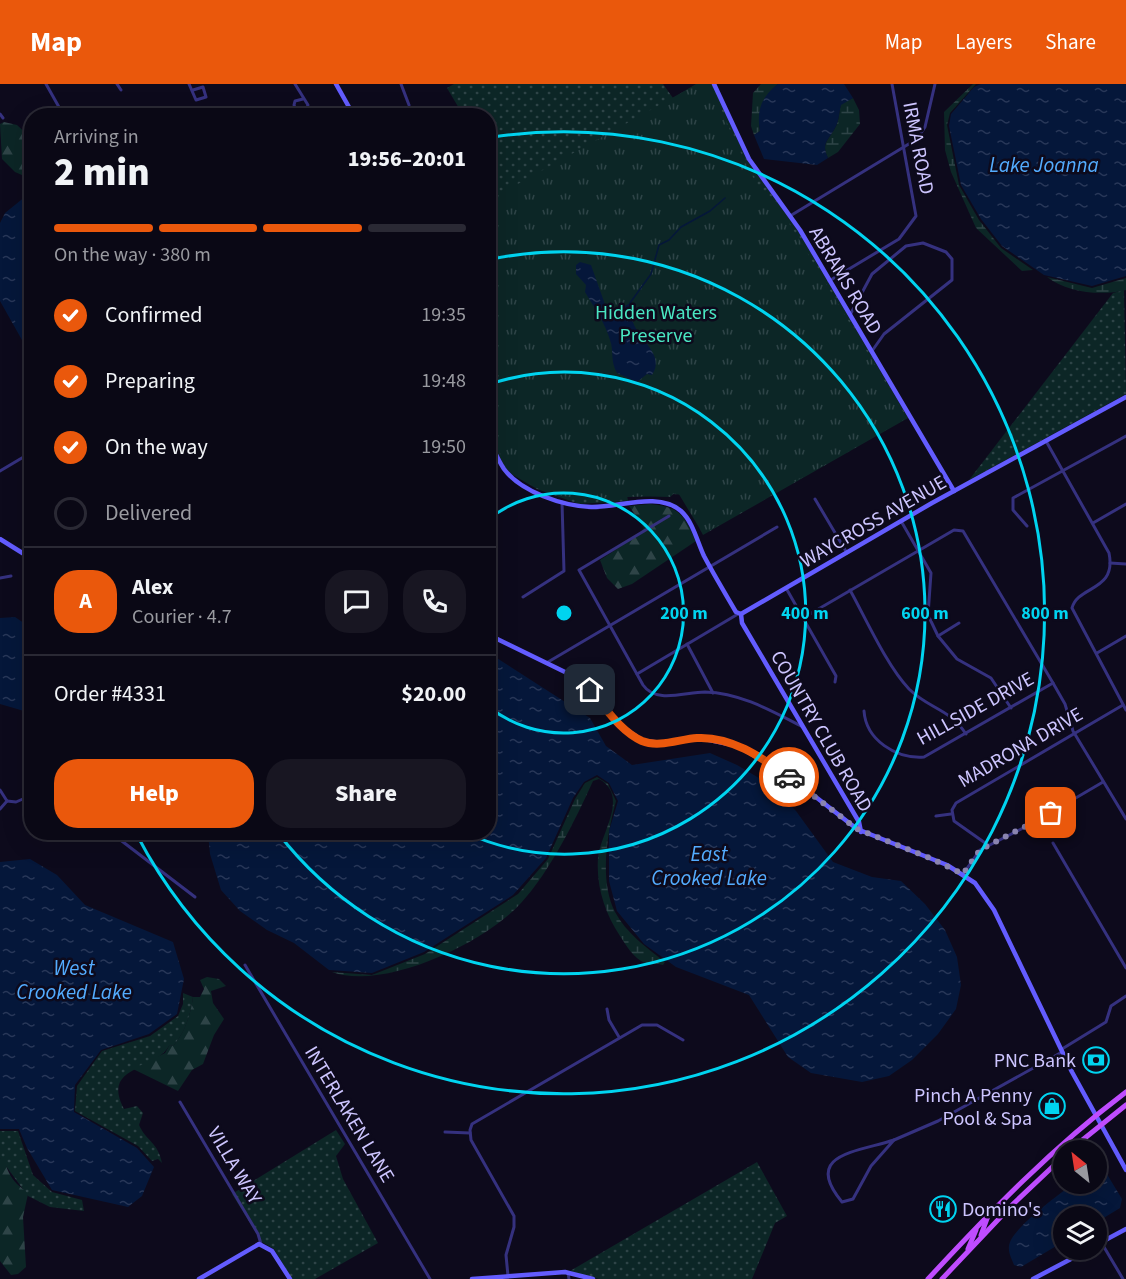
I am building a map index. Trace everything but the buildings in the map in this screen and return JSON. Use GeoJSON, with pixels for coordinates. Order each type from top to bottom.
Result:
{"type":"FeatureCollection","features":[{"type":"Feature","properties":{"kind":"main road"},"geometry":{"type":"LineString","coordinates":[[928,1279],[990,1212],[1049,1155],[1126,1092]]}},
{"type":"Feature","properties":{"kind":"main road"},"geometry":{"type":"LineString","coordinates":[[1082,1140],[1126,1105]]}},
{"type":"Feature","properties":{"kind":"main road"},"geometry":{"type":"LineString","coordinates":[[942,1279],[1053,1167]]}},
{"type":"Feature","properties":{"kind":"main road"},"geometry":{"type":"LineString","coordinates":[[981,1238],[990,1212]]}},
{"type":"Feature","properties":{"kind":"main road"},"geometry":{"type":"LineString","coordinates":[[966,1253],[976,1227]]}},
{"type":"Feature","properties":{"kind":"street"},"geometry":{"type":"LineString","coordinates":[[46,84],[60,108]]}},
{"type":"Feature","properties":{"kind":"street"},"geometry":{"type":"LineString","coordinates":[[117,84],[121,90]]}},
{"type":"Feature","properties":{"kind":"street"},"geometry":{"type":"LineString","coordinates":[[189,84],[196,100],[206,97],[203,87],[193,90]]}},
{"type":"Feature","properties":{"kind":"street"},"geometry":{"type":"LineString","coordinates":[[295,84],[308,108]]}},
{"type":"Feature","properties":{"kind":"street"},"geometry":{"type":"LineString","coordinates":[[336,84],[350,108]]}},
{"type":"Feature","properties":{"kind":"street"},"geometry":{"type":"LineString","coordinates":[[401,84],[409,105]]}},
{"type":"Feature","properties":{"kind":"street","name":"ABRAMS ROAD"},"geometry":{"type":"LineString","coordinates":[[714,84],[749,159],[790,216],[954,491]]}},
{"type":"Feature","properties":{"kind":"street","name":"IRMA ROAD"},"geometry":{"type":"LineString","coordinates":[[830,281],[899,239],[916,216],[892,84]]}},
{"type":"Feature","properties":{"kind":"street"},"geometry":{"type":"LineString","coordinates":[[790,216],[923,132],[935,84]]}},
{"type":"Feature","properties":{"kind":"street"},"geometry":{"type":"LineString","coordinates":[[295,108],[295,101],[303,99]]}},
{"type":"Feature","properties":{"kind":"street"},"geometry":{"type":"LineString","coordinates":[[850,315],[875,270],[911,244],[923,243],[946,252],[952,259],[952,280],[884,334],[872,351]]}},
{"type":"Feature","properties":{"kind":"street","name":"WAYCROSS AVENUE"},"geometry":{"type":"LineString","coordinates":[[637,674],[687,643],[954,491],[1126,397]]}},
{"type":"Feature","properties":{"kind":"street"},"geometry":{"type":"LineString","coordinates":[[1027,525],[1013,510],[1013,498],[1126,436]]}},
{"type":"Feature","properties":{"kind":"street"},"geometry":{"type":"LineString","coordinates":[[1046,441],[1106,545],[1110,563],[1102,583],[1075,601],[1072,606],[1075,616],[1097,653],[1111,686],[1126,710]]}},
{"type":"Feature","properties":{"kind":"street","name":"COUNTRY CLUB ROAD"},"geometry":{"type":"LineString","coordinates":[[496,453],[504,468],[512,476],[536,491],[562,502],[592,507],[636,502],[671,505],[688,520],[710,566],[740,614],[742,623],[859,822],[861,832]]}},
{"type":"Feature","properties":{"kind":"street"},"geometry":{"type":"LineString","coordinates":[[0,471],[24,457]]}},
{"type":"Feature","properties":{"kind":"street"},"geometry":{"type":"LineString","coordinates":[[815,499],[847,553]]}},
{"type":"Feature","properties":{"kind":"street"},"geometry":{"type":"LineString","coordinates":[[523,597],[565,569],[562,502]]}},
{"type":"Feature","properties":{"kind":"street"},"geometry":{"type":"LineString","coordinates":[[1093,523],[1126,504]]}},
{"type":"Feature","properties":{"kind":"street"},"geometry":{"type":"LineString","coordinates":[[669,516],[579,570],[646,690],[653,694],[713,693],[752,702],[801,726]]}},
{"type":"Feature","properties":{"kind":"street"},"geometry":{"type":"LineString","coordinates":[[901,522],[931,573],[928,615],[938,636],[957,659],[991,678],[1011,708]]}},
{"type":"Feature","properties":{"kind":"street"},"geometry":{"type":"LineString","coordinates":[[548,662],[777,527]]}},
{"type":"Feature","properties":{"kind":"street"},"geometry":{"type":"LineString","coordinates":[[803,618],[954,530],[965,532],[1065,704],[1074,733],[1126,819]]}},
{"type":"Feature","properties":{"kind":"street"},"geometry":{"type":"LineString","coordinates":[[0,539],[24,555]]}},
{"type":"Feature","properties":{"kind":"street"},"geometry":{"type":"LineString","coordinates":[[1110,563],[1126,564]]}},
{"type":"Feature","properties":{"kind":"street"},"geometry":{"type":"LineString","coordinates":[[0,578],[11,576]]}},
{"type":"Feature","properties":{"kind":"street"},"geometry":{"type":"LineString","coordinates":[[786,588],[836,676],[835,682]]}},
{"type":"Feature","properties":{"kind":"street"},"geometry":{"type":"LineString","coordinates":[[850,590],[904,683],[921,698],[949,713],[966,734]]}},
{"type":"Feature","properties":{"kind":"street"},"geometry":{"type":"LineString","coordinates":[[938,636],[959,623]]}},
{"type":"Feature","properties":{"kind":"street"},"geometry":{"type":"LineString","coordinates":[[1097,653],[1126,636]]}},
{"type":"Feature","properties":{"kind":"street"},"geometry":{"type":"LineString","coordinates":[[496,638],[548,662],[584,686],[620,726],[633,736],[652,743],[700,738],[738,746],[790,777],[861,832],[932,859],[963,874],[982,891],[994,910],[1061,1051],[1126,1170]]}},
{"type":"Feature","properties":{"kind":"street"},"geometry":{"type":"LineString","coordinates":[[687,643],[713,693]]}},
{"type":"Feature","properties":{"kind":"street","name":"HILLSIDE DRIVE"},"geometry":{"type":"LineString","coordinates":[[864,711],[866,728],[872,736],[908,756],[924,757],[1053,683]]}},
{"type":"Feature","properties":{"kind":"street","name":"MADRONA DRIVE"},"geometry":{"type":"LineString","coordinates":[[988,845],[961,828],[951,814],[953,807],[959,801],[1123,705]]}},
{"type":"Feature","properties":{"kind":"street"},"geometry":{"type":"LineString","coordinates":[[963,874],[978,852],[988,845],[1033,823],[1103,782]]}},
{"type":"Feature","properties":{"kind":"street"},"geometry":{"type":"LineString","coordinates":[[0,790],[7,801]]}},
{"type":"Feature","properties":{"kind":"street"},"geometry":{"type":"LineString","coordinates":[[7,801],[16,802],[24,798]]}},
{"type":"Feature","properties":{"kind":"street"},"geometry":{"type":"LineString","coordinates":[[0,809],[7,801]]}},
{"type":"Feature","properties":{"kind":"street"},"geometry":{"type":"LineString","coordinates":[[936,816],[951,814]]}},
{"type":"Feature","properties":{"kind":"street"},"geometry":{"type":"LineString","coordinates":[[120,840],[195,897]]}},
{"type":"Feature","properties":{"kind":"street"},"geometry":{"type":"LineString","coordinates":[[1053,843],[1126,968]]}},
{"type":"Feature","properties":{"kind":"street","name":"INTERLAKEN LANE"},"geometry":{"type":"LineString","coordinates":[[245,965],[430,1279]]}},
{"type":"Feature","properties":{"kind":"street"},"geometry":{"type":"LineString","coordinates":[[894,1140],[871,1166],[853,1199],[842,1202],[828,1180],[826,1171],[829,1165],[839,1158],[894,1140],[938,1121],[1061,1051],[1106,1022],[1111,1006],[1126,996]]}},
{"type":"Feature","properties":{"kind":"street"},"geometry":{"type":"LineString","coordinates":[[607,1009],[609,1020],[619,1037]]}},
{"type":"Feature","properties":{"kind":"street"},"geometry":{"type":"LineString","coordinates":[[508,1276],[506,1255],[514,1227],[514,1216],[470,1133],[472,1124],[642,1025],[651,1023],[683,1040]]}},
{"type":"Feature","properties":{"kind":"street","name":"VILLA WAY"},"geometry":{"type":"LineString","coordinates":[[180,1102],[258,1233],[261,1244]]}},
{"type":"Feature","properties":{"kind":"street"},"geometry":{"type":"LineString","coordinates":[[445,1132],[470,1133]]}},
{"type":"Feature","properties":{"kind":"street"},"geometry":{"type":"LineString","coordinates":[[1107,1239],[1126,1229]]}},
{"type":"Feature","properties":{"kind":"street"},"geometry":{"type":"LineString","coordinates":[[199,1279],[246,1249],[261,1244],[272,1251],[290,1279]]}},
{"type":"Feature","properties":{"kind":"street"},"geometry":{"type":"LineString","coordinates":[[1107,1255],[1124,1279]]}},
{"type":"Feature","properties":{"kind":"street"},"geometry":{"type":"LineString","coordinates":[[1033,1279],[1069,1260]]}},
{"type":"Feature","properties":{"kind":"street"},"geometry":{"type":"LineString","coordinates":[[568,1273],[569,1279]]}},
{"type":"Feature","properties":{"kind":"street"},"geometry":{"type":"LineString","coordinates":[[472,1279],[568,1273],[593,1279]]}},
{"type":"Feature","properties":{"kind":"green space","name":"Hidden Waters Preserve"},"geometry":{"type":"Polygon","coordinates":[[[454,84],[663,84],[673,98],[696,84],[712,84],[747,160],[798,231],[908,418],[703,535],[683,495],[626,489],[628,501],[579,504],[537,489],[513,475],[505,467],[496,450],[496,108],[459,108],[447,88],[454,84]]]}},
{"type":"Feature","properties":{"kind":"green space","name":"Hidden Waters Preserve"},"geometry":{"type":"Polygon","coordinates":[[[697,84],[711,84],[732,135],[755,181],[791,226],[907,418],[703,534],[677,491],[670,497],[590,498],[544,491],[523,479],[505,460],[496,444],[496,196],[697,84]]]}},
{"type":"Feature","properties":{"kind":"green space"},"geometry":{"type":"Polygon","coordinates":[[[761,84],[778,84],[762,104],[759,117],[760,131],[754,135],[751,126],[753,93],[761,84]]]}},
{"type":"Feature","properties":{"kind":"green space"},"geometry":{"type":"Polygon","coordinates":[[[973,84],[976,84],[950,113],[947,125],[959,185],[979,220],[1001,248],[1033,270],[1022,271],[976,228],[951,172],[945,150],[944,112],[973,84]]]}},
{"type":"Feature","properties":{"kind":"green space"},"geometry":{"type":"Polygon","coordinates":[[[853,98],[859,110],[860,124],[838,152],[828,158],[825,145],[836,126],[841,104],[853,98]]]}},
{"type":"Feature","properties":{"kind":"green space"},"geometry":{"type":"Polygon","coordinates":[[[4,122],[17,125],[24,132],[24,176],[15,172],[2,159],[0,124],[4,122]]]}},
{"type":"Feature","properties":{"kind":"green space"},"geometry":{"type":"Polygon","coordinates":[[[1047,277],[1092,288],[1126,278],[1126,290],[1106,293],[1085,292],[1064,287],[1047,277]]]}},
{"type":"Feature","properties":{"kind":"green space"},"geometry":{"type":"Polygon","coordinates":[[[1124,290],[1126,394],[969,480],[1113,293],[1124,290]]]}},
{"type":"Feature","properties":{"kind":"green space"},"geometry":{"type":"Polygon","coordinates":[[[650,504],[668,507],[680,514],[696,541],[632,584],[618,589],[607,578],[600,560],[637,536],[644,528],[629,506],[650,504]]]}},
{"type":"Feature","properties":{"kind":"green space"},"geometry":{"type":"Polygon","coordinates":[[[597,777],[608,784],[616,801],[606,857],[610,899],[625,927],[637,940],[665,962],[663,965],[645,963],[634,955],[606,909],[598,879],[598,858],[613,805],[608,786],[599,779],[593,781],[542,877],[521,903],[505,918],[459,947],[432,960],[405,969],[378,975],[354,976],[332,972],[372,975],[425,954],[518,894],[548,859],[575,799],[585,783],[597,777]]]}},
{"type":"Feature","properties":{"kind":"green space"},"geometry":{"type":"Polygon","coordinates":[[[207,977],[219,979],[226,986],[211,991],[213,1003],[224,1019],[214,1035],[203,1064],[192,1070],[178,1091],[133,1069],[165,1053],[169,1046],[174,1045],[187,1022],[193,997],[200,997],[204,989],[200,980],[207,977]]]}},
{"type":"Feature","properties":{"kind":"green space"},"geometry":{"type":"Polygon","coordinates":[[[183,993],[193,997],[187,1022],[178,1040],[152,1061],[132,1071],[119,1084],[119,1095],[124,1109],[137,1106],[143,1113],[139,1125],[158,1150],[162,1163],[158,1159],[152,1161],[138,1146],[75,1111],[77,1086],[102,1051],[150,1036],[178,1016],[183,1004],[183,993]]]}},
{"type":"Feature","properties":{"kind":"green space"},"geometry":{"type":"Polygon","coordinates":[[[336,1130],[345,1144],[336,1156],[343,1179],[378,1243],[315,1279],[292,1279],[274,1249],[262,1242],[232,1194],[336,1130]]]}},
{"type":"Feature","properties":{"kind":"green space"},"geometry":{"type":"Polygon","coordinates":[[[0,1131],[18,1131],[33,1175],[52,1192],[82,1200],[84,1211],[50,1207],[28,1196],[0,1158],[0,1131]]]}},
{"type":"Feature","properties":{"kind":"green space"},"geometry":{"type":"Polygon","coordinates":[[[0,1158],[4,1160],[15,1181],[28,1194],[23,1217],[26,1267],[18,1274],[11,1275],[0,1261],[0,1158]]]}},
{"type":"Feature","properties":{"kind":"green space"},"geometry":{"type":"Polygon","coordinates":[[[757,1162],[787,1216],[775,1223],[752,1279],[599,1279],[570,1271],[757,1162]]]}},
{"type":"Feature","properties":{"kind":"water"},"geometry":{"type":"Polygon","coordinates":[[[778,84],[844,84],[853,98],[841,105],[836,126],[825,145],[828,158],[817,165],[764,159],[754,135],[760,131],[759,116],[764,99],[778,84]]]}},
{"type":"Feature","properties":{"kind":"water","name":"Lake Joanna"},"geometry":{"type":"Polygon","coordinates":[[[981,84],[1126,84],[1126,276],[1092,286],[1044,275],[1002,246],[981,219],[961,185],[949,126],[951,114],[974,87],[981,84]]]}},
{"type":"Feature","properties":{"kind":"water"},"geometry":{"type":"Polygon","coordinates":[[[24,198],[24,346],[0,301],[0,223],[5,213],[24,198]]]}},
{"type":"Feature","properties":{"kind":"water"},"geometry":{"type":"Polygon","coordinates":[[[580,262],[591,265],[607,310],[615,314],[615,307],[620,309],[630,303],[633,322],[650,347],[656,361],[652,375],[647,374],[637,382],[617,373],[608,334],[585,292],[586,285],[576,274],[576,265],[580,262]]]}},
{"type":"Feature","properties":{"kind":"water"},"geometry":{"type":"Polygon","coordinates":[[[15,617],[24,623],[24,711],[0,704],[0,618],[15,617]]]}},
{"type":"Feature","properties":{"kind":"water","name":"East Crooked Lake"},"geometry":{"type":"Polygon","coordinates":[[[496,658],[590,718],[606,746],[632,765],[710,753],[737,765],[769,784],[796,811],[833,862],[872,877],[901,881],[925,904],[945,930],[957,957],[961,985],[956,1009],[938,1034],[912,1060],[889,1076],[862,1082],[811,1073],[788,1057],[749,995],[676,967],[644,944],[617,911],[609,881],[609,831],[618,801],[609,783],[597,775],[584,782],[573,798],[546,858],[513,895],[424,952],[372,973],[329,970],[294,943],[267,930],[240,911],[221,890],[210,854],[209,840],[496,840],[496,658]]]}},
{"type":"Feature","properties":{"kind":"water","name":"West Crooked Lake"},"geometry":{"type":"Polygon","coordinates":[[[30,859],[57,875],[85,905],[173,942],[184,979],[177,1014],[149,1034],[101,1050],[75,1085],[74,1112],[137,1148],[154,1167],[142,1196],[128,1207],[52,1190],[27,1148],[19,1129],[0,1129],[0,862],[30,859]]]}},
{"type":"Feature","properties":{"kind":"water"},"geometry":{"type":"Polygon","coordinates":[[[1107,1174],[1122,1199],[1120,1208],[1107,1216],[1107,1206],[1053,1206],[1053,1248],[1021,1267],[1014,1265],[1009,1246],[1017,1231],[1060,1194],[1107,1194],[1107,1174]]]}},
{"type":"Feature","properties":{"kind":"waterway"},"geometry":{"type":"LineString","coordinates":[[630,303],[651,274],[659,245],[669,240],[681,227],[710,211],[725,198]]}},
{"type":"Feature","properties":{"kind":"way so far"},"geometry":{"type":"LineString","coordinates":[[789,777],[843,820],[864,833],[947,865],[963,874],[980,850],[1051,813]]}},
{"type":"Feature","properties":{"kind":"place","name":"PNC Bank"},"geometry":{"type":"Point","coordinates":[1096,1060]}},
{"type":"Feature","properties":{"kind":"place","name":"Pinch A Penny Pool & Spa"},"geometry":{"type":"Point","coordinates":[1052,1106]}},
{"type":"Feature","properties":{"kind":"place","name":"Domino's"},"geometry":{"type":"Point","coordinates":[943,1209]}},
{"type":"Feature","properties":{"kind":"route"},"geometry":{"type":"LineString","coordinates":[[590,690],[620,726],[643,741],[662,743],[700,738],[725,742],[748,750],[789,777]]}}]}
